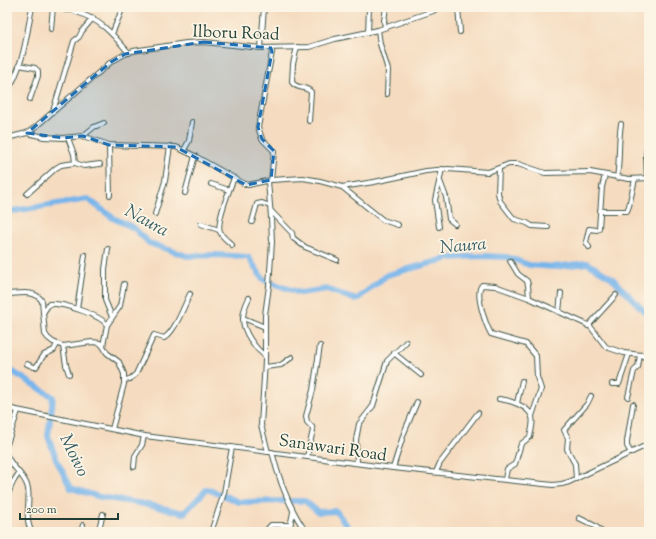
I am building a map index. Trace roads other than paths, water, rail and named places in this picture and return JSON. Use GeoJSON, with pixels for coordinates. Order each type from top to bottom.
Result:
{"type":"FeatureCollection","features":[{"type":"Feature","properties":{"kind":"street"},"geometry":{"type":"LineString","coordinates":[[7,91],[16,76],[32,7]]}},
{"type":"Feature","properties":{"kind":"street"},"geometry":{"type":"LineString","coordinates":[[51,29],[53,7]]}},
{"type":"Feature","properties":{"kind":"street"},"geometry":{"type":"LineString","coordinates":[[59,7],[66,10],[74,9],[93,18],[103,25],[129,53]]}},
{"type":"Feature","properties":{"kind":"street"},"geometry":{"type":"LineString","coordinates":[[112,34],[123,7]]}},
{"type":"Feature","properties":{"kind":"street"},"geometry":{"type":"LineString","coordinates":[[261,48],[264,7]]}},
{"type":"Feature","properties":{"kind":"street"},"geometry":{"type":"LineString","coordinates":[[368,7],[368,33]]}},
{"type":"Feature","properties":{"kind":"street"},"geometry":{"type":"LineString","coordinates":[[385,27],[384,21],[386,7]]}},
{"type":"Feature","properties":{"kind":"street","name":"Ilboru Road"},"geometry":{"type":"LineString","coordinates":[[7,138],[27,133],[111,62],[129,53],[180,44],[204,42],[261,48],[308,47],[335,39],[378,30],[433,11],[439,7]]}},
{"type":"Feature","properties":{"kind":"street"},"geometry":{"type":"LineString","coordinates":[[458,7],[460,32]]}},
{"type":"Feature","properties":{"kind":"street"},"geometry":{"type":"LineString","coordinates":[[53,111],[74,41],[79,37],[93,18]]}},
{"type":"Feature","properties":{"kind":"street"},"geometry":{"type":"LineString","coordinates":[[378,30],[380,44],[388,70],[387,94]]}},
{"type":"Feature","properties":{"kind":"street"},"geometry":{"type":"LineString","coordinates":[[297,47],[293,64],[292,82],[294,85],[308,89],[311,92],[309,121]]}},
{"type":"Feature","properties":{"kind":"street"},"geometry":{"type":"LineString","coordinates":[[271,48],[272,52],[258,127],[262,139],[274,151],[270,180],[272,242],[270,282],[265,315],[265,368],[261,425],[279,478],[293,512],[306,532]]}},
{"type":"Feature","properties":{"kind":"street"},"geometry":{"type":"LineString","coordinates":[[19,65],[35,68],[38,71],[38,76],[30,99]]}},
{"type":"Feature","properties":{"kind":"street"},"geometry":{"type":"LineString","coordinates":[[184,150],[189,141],[192,122]]}},
{"type":"Feature","properties":{"kind":"street"},"geometry":{"type":"LineString","coordinates":[[83,136],[94,127],[104,123]]}},
{"type":"Feature","properties":{"kind":"street"},"geometry":{"type":"LineString","coordinates":[[617,178],[619,161],[618,140],[621,124]]}},
{"type":"Feature","properties":{"kind":"street"},"geometry":{"type":"LineString","coordinates":[[342,187],[426,171],[442,169],[481,172],[499,169],[509,164],[518,164],[545,173],[590,172],[617,178],[648,178],[646,155],[649,131]]}},
{"type":"Feature","properties":{"kind":"street"},"geometry":{"type":"LineString","coordinates":[[27,133],[44,137],[68,138],[83,136],[109,145],[170,146],[184,150],[248,185],[270,180],[302,178],[320,181],[342,187],[383,220],[398,225]]}},
{"type":"Feature","properties":{"kind":"street"},"geometry":{"type":"LineString","coordinates":[[68,138],[74,154],[75,163]]}},
{"type":"Feature","properties":{"kind":"street"},"geometry":{"type":"LineString","coordinates":[[109,145],[110,195]]}},
{"type":"Feature","properties":{"kind":"street"},"geometry":{"type":"LineString","coordinates":[[155,214],[165,181],[170,146]]}},
{"type":"Feature","properties":{"kind":"street"},"geometry":{"type":"LineString","coordinates":[[185,193],[195,156]]}},
{"type":"Feature","properties":{"kind":"street"},"geometry":{"type":"LineString","coordinates":[[27,194],[61,165],[75,163],[81,166],[100,164]]}},
{"type":"Feature","properties":{"kind":"street"},"geometry":{"type":"LineString","coordinates":[[439,227],[435,200],[442,169]]}},
{"type":"Feature","properties":{"kind":"street"},"geometry":{"type":"LineString","coordinates":[[499,169],[498,193],[500,201],[514,219],[533,226],[548,227]]}},
{"type":"Feature","properties":{"kind":"street"},"geometry":{"type":"LineString","coordinates":[[589,247],[586,242],[590,228],[598,230],[605,175]]}},
{"type":"Feature","properties":{"kind":"street"},"geometry":{"type":"LineString","coordinates":[[232,245],[222,236],[219,230],[220,219],[234,178]]}},
{"type":"Feature","properties":{"kind":"street"},"geometry":{"type":"LineString","coordinates":[[600,211],[627,211],[635,179]]}},
{"type":"Feature","properties":{"kind":"street"},"geometry":{"type":"LineString","coordinates":[[440,181],[446,197],[449,219],[455,224]]}},
{"type":"Feature","properties":{"kind":"street"},"geometry":{"type":"LineString","coordinates":[[211,184],[229,190]]}},
{"type":"Feature","properties":{"kind":"street"},"geometry":{"type":"LineString","coordinates":[[252,222],[257,204],[262,203],[271,208],[292,233],[293,238],[310,249],[337,260]]}},
{"type":"Feature","properties":{"kind":"street"},"geometry":{"type":"LineString","coordinates":[[201,224],[219,230]]}},
{"type":"Feature","properties":{"kind":"street"},"geometry":{"type":"LineString","coordinates":[[108,249],[105,269],[105,300],[112,317]]}},
{"type":"Feature","properties":{"kind":"street"},"geometry":{"type":"LineString","coordinates":[[77,309],[85,255]]}},
{"type":"Feature","properties":{"kind":"street"},"geometry":{"type":"LineString","coordinates":[[510,261],[518,274],[527,281],[529,298]]}},
{"type":"Feature","properties":{"kind":"street"},"geometry":{"type":"LineString","coordinates":[[103,346],[107,325],[120,306],[124,284]]}},
{"type":"Feature","properties":{"kind":"street"},"geometry":{"type":"LineString","coordinates":[[505,479],[507,469],[513,466],[516,461],[521,444],[530,437],[532,416],[541,389],[537,377],[536,356],[526,344],[492,335],[487,327],[482,311],[479,289],[482,285],[486,284],[529,298],[594,329],[606,347],[629,354],[645,356],[649,360]]}},
{"type":"Feature","properties":{"kind":"street"},"geometry":{"type":"LineString","coordinates":[[7,294],[25,293],[37,295],[42,301],[45,334],[57,344],[63,346],[92,342],[100,343],[107,353],[119,362],[122,367],[125,380],[112,429]]}},
{"type":"Feature","properties":{"kind":"street"},"geometry":{"type":"LineString","coordinates":[[559,312],[561,293]]}},
{"type":"Feature","properties":{"kind":"street"},"geometry":{"type":"LineString","coordinates":[[125,380],[130,379],[136,374],[152,336],[155,335],[164,338],[167,337],[172,331],[190,294]]}},
{"type":"Feature","properties":{"kind":"street"},"geometry":{"type":"LineString","coordinates":[[588,326],[616,295]]}},
{"type":"Feature","properties":{"kind":"street"},"geometry":{"type":"LineString","coordinates":[[249,298],[243,318],[244,324],[252,343],[265,356]]}},
{"type":"Feature","properties":{"kind":"street"},"geometry":{"type":"LineString","coordinates":[[43,314],[50,303],[64,305],[96,317],[105,322],[107,325]]}},
{"type":"Feature","properties":{"kind":"street"},"geometry":{"type":"LineString","coordinates":[[243,318],[265,327]]}},
{"type":"Feature","properties":{"kind":"street"},"geometry":{"type":"LineString","coordinates":[[357,463],[356,440],[359,424],[374,406],[386,364],[394,353],[406,342]]}},
{"type":"Feature","properties":{"kind":"street"},"geometry":{"type":"LineString","coordinates":[[27,364],[36,367],[44,355],[54,350],[57,344]]}},
{"type":"Feature","properties":{"kind":"street"},"geometry":{"type":"LineString","coordinates":[[63,346],[69,374]]}},
{"type":"Feature","properties":{"kind":"street"},"geometry":{"type":"LineString","coordinates":[[307,456],[313,430],[307,422],[306,416],[313,390],[320,346]]}},
{"type":"Feature","properties":{"kind":"street"},"geometry":{"type":"LineString","coordinates":[[394,353],[422,375]]}},
{"type":"Feature","properties":{"kind":"street"},"geometry":{"type":"LineString","coordinates":[[612,384],[620,384],[629,354]]}},
{"type":"Feature","properties":{"kind":"street"},"geometry":{"type":"LineString","coordinates":[[628,398],[634,371],[638,367],[640,355]]}},
{"type":"Feature","properties":{"kind":"street"},"geometry":{"type":"LineString","coordinates":[[265,368],[281,365],[292,357]]}},
{"type":"Feature","properties":{"kind":"street"},"geometry":{"type":"LineString","coordinates":[[517,403],[522,380]]}},
{"type":"Feature","properties":{"kind":"street"},"geometry":{"type":"LineString","coordinates":[[576,479],[574,459],[568,449],[568,438],[564,430],[588,404],[591,396]]}},
{"type":"Feature","properties":{"kind":"street"},"geometry":{"type":"LineString","coordinates":[[499,399],[517,403],[532,416]]}},
{"type":"Feature","properties":{"kind":"street"},"geometry":{"type":"LineString","coordinates":[[393,468],[404,433],[417,402]]}},
{"type":"Feature","properties":{"kind":"street"},"geometry":{"type":"LineString","coordinates":[[631,453],[627,446],[627,441],[633,404]]}},
{"type":"Feature","properties":{"kind":"street","name":"Sanawari Road"},"geometry":{"type":"LineString","coordinates":[[7,408],[144,436],[393,468],[559,485],[576,479],[649,444]]}},
{"type":"Feature","properties":{"kind":"street"},"geometry":{"type":"LineString","coordinates":[[7,444],[18,411]]}},
{"type":"Feature","properties":{"kind":"street"},"geometry":{"type":"LineString","coordinates":[[436,472],[440,463],[478,413]]}},
{"type":"Feature","properties":{"kind":"street"},"geometry":{"type":"LineString","coordinates":[[134,467],[135,456],[142,445],[144,436]]}},
{"type":"Feature","properties":{"kind":"street"},"geometry":{"type":"LineString","coordinates":[[211,532],[222,499],[232,447]]}},
{"type":"Feature","properties":{"kind":"street"},"geometry":{"type":"LineString","coordinates":[[7,456],[27,485],[28,522],[32,532]]}},
{"type":"Feature","properties":{"kind":"street"},"geometry":{"type":"LineString","coordinates":[[7,496],[19,473]]}},
{"type":"Feature","properties":{"kind":"street"},"geometry":{"type":"LineString","coordinates":[[289,532],[293,512]]}},
{"type":"Feature","properties":{"kind":"street"},"geometry":{"type":"LineString","coordinates":[[98,532],[103,514]]}},
{"type":"Feature","properties":{"kind":"street"},"geometry":{"type":"LineString","coordinates":[[579,518],[595,526],[602,532]]}},
{"type":"Feature","properties":{"kind":"street"},"geometry":{"type":"LineString","coordinates":[[81,532],[83,525]]}},
{"type":"Feature","properties":{"kind":"street"},"geometry":{"type":"LineString","coordinates":[[265,532],[271,525],[290,525]]}},
{"type":"Feature","properties":{"kind":"waterway","name":"Naura"},"geometry":{"type":"LineString","coordinates":[[7,212],[88,199],[113,218],[134,228],[149,243],[187,256],[217,255],[248,257],[263,279],[267,281]]}},
{"type":"Feature","properties":{"kind":"waterway","name":"Naura"},"geometry":{"type":"LineString","coordinates":[[272,283],[300,293],[327,289],[356,300],[387,275],[449,258],[480,256],[507,257],[529,265],[554,267],[587,263],[612,278],[649,316]]}},
{"type":"Feature","properties":{"kind":"waterway","name":"Moivo"},"geometry":{"type":"LineString","coordinates":[[7,370],[10,370],[53,397],[51,414]]}},
{"type":"Feature","properties":{"kind":"waterway","name":"Moivo"},"geometry":{"type":"LineString","coordinates":[[50,420],[48,436],[57,461],[71,488],[100,497],[144,504],[184,513],[207,489],[220,494]]}},
{"type":"Feature","properties":{"kind":"waterway","name":"Moivo"},"geometry":{"type":"LineString","coordinates":[[225,496],[239,502],[285,501]]}},
{"type":"Feature","properties":{"kind":"waterway"},"geometry":{"type":"LineString","coordinates":[[292,501],[305,501],[318,512],[336,511],[352,532]]}}]}
